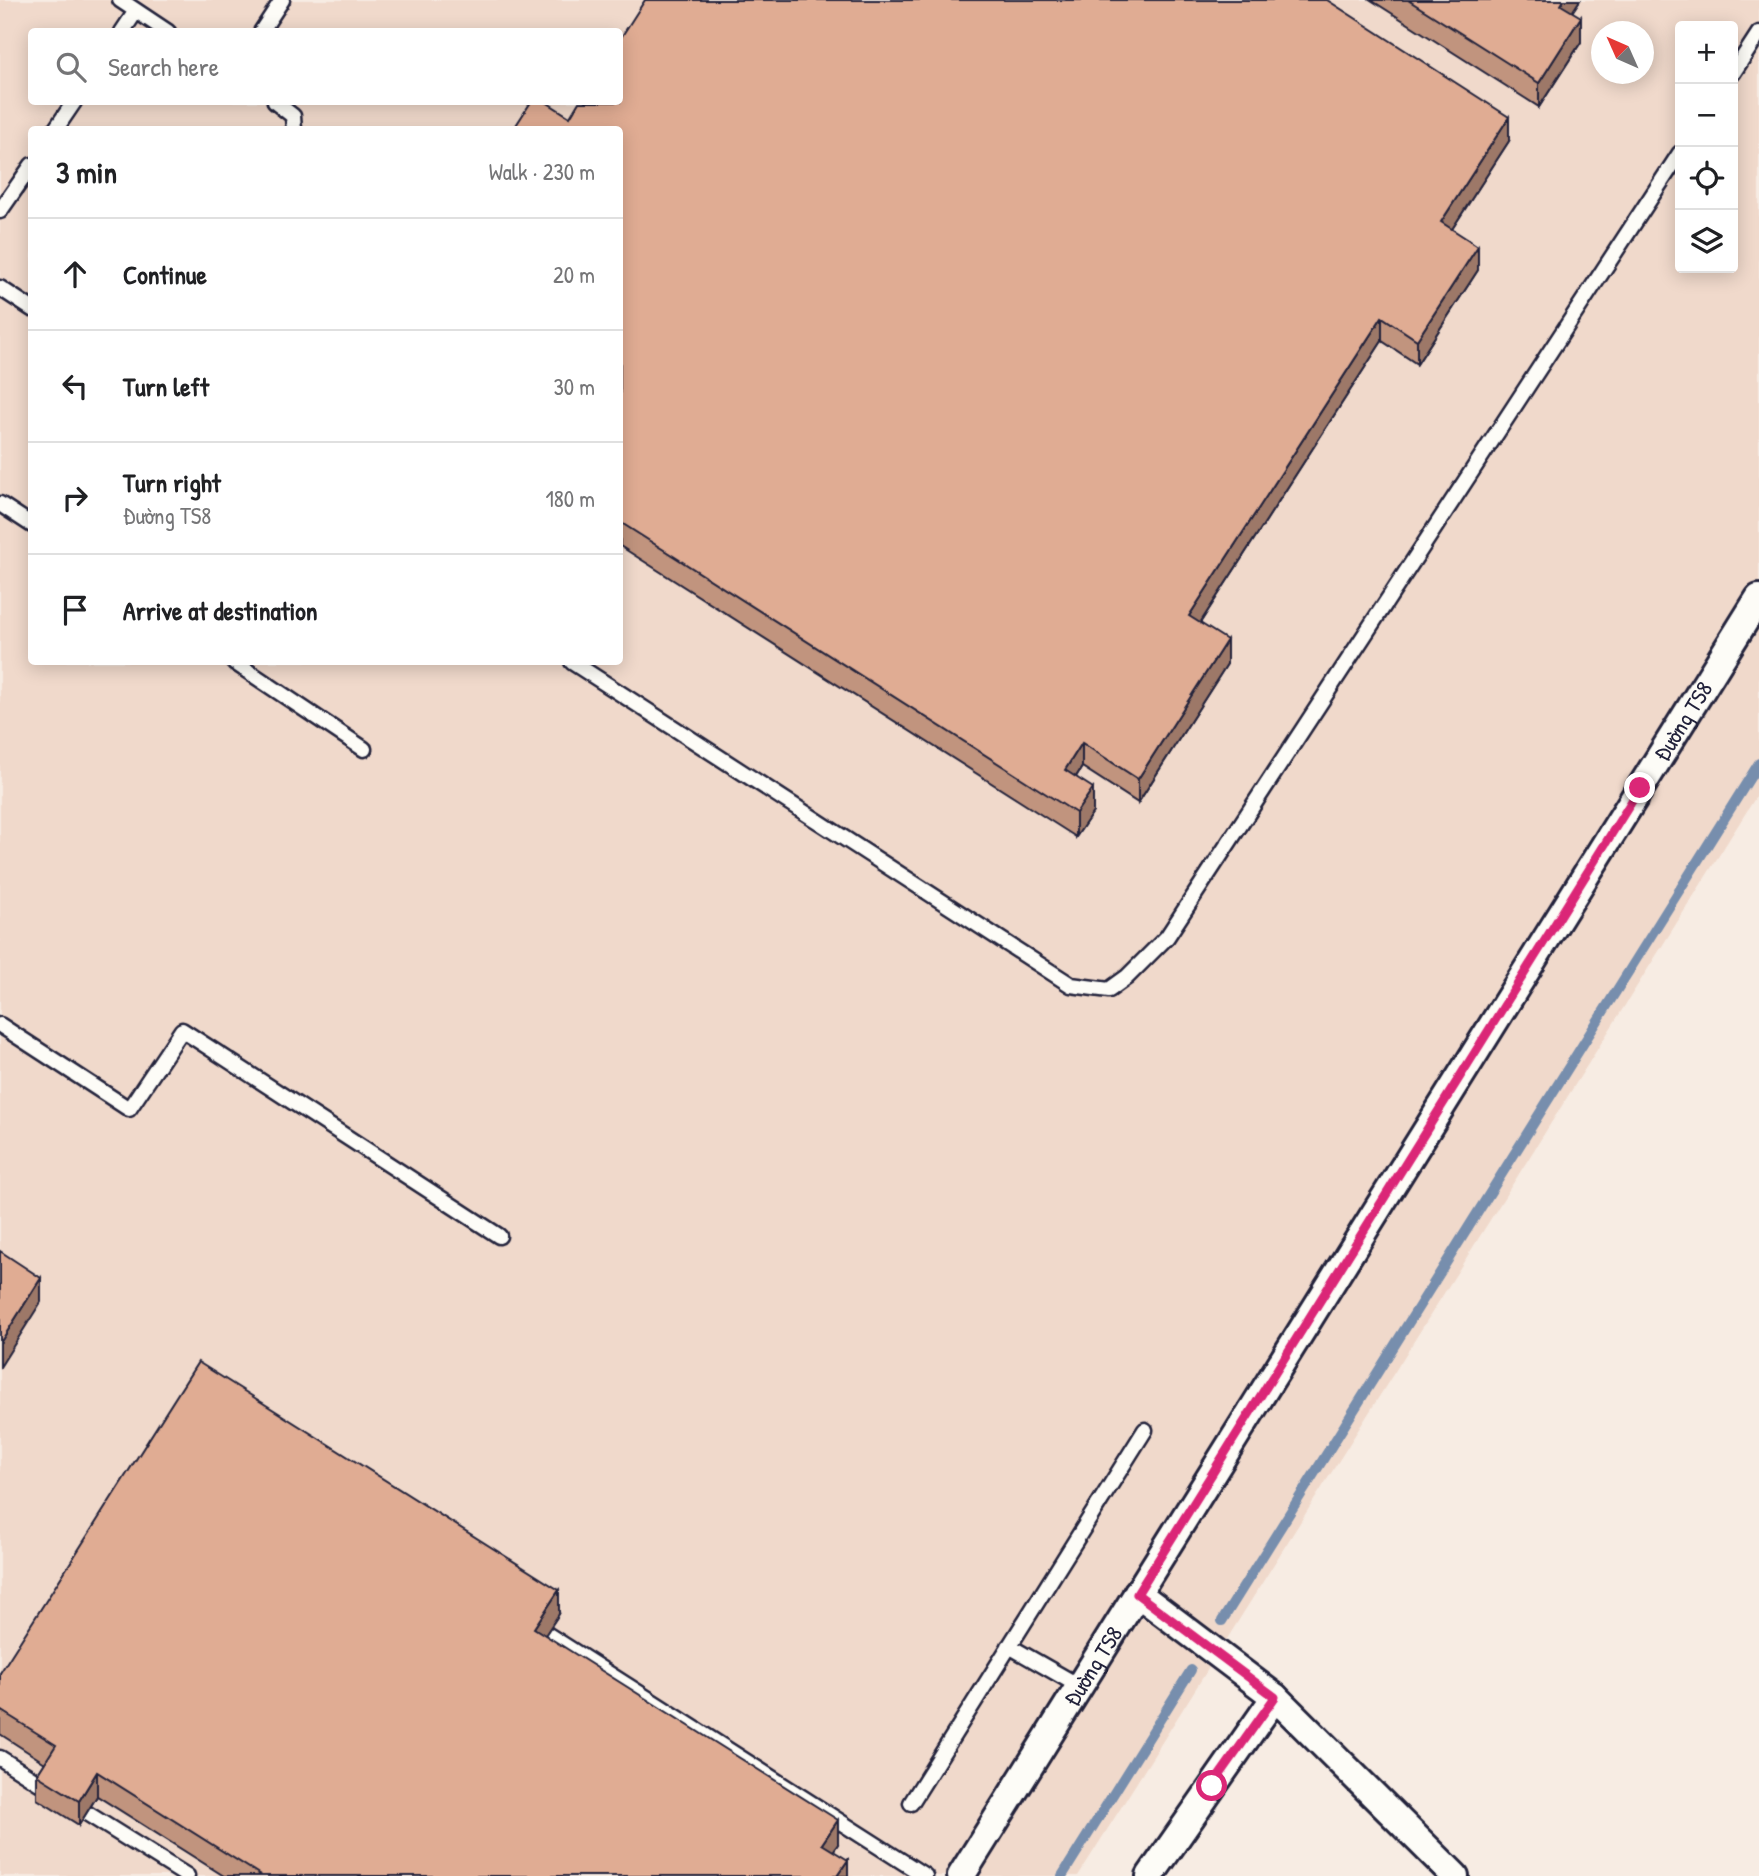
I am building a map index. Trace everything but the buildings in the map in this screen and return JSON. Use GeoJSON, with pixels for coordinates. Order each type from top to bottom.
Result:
{"type":"FeatureCollection","features":[{"type":"Feature","properties":{"kind":"street","name":"Đường TS8"},"geometry":{"type":"LineString","coordinates":[[961,1876],[1759,598]]}},
{"type":"Feature","properties":{"kind":"street"},"geometry":{"type":"LineString","coordinates":[[1137,1594],[1275,1697],[1455,1876]]}},
{"type":"Feature","properties":{"kind":"street"},"geometry":{"type":"LineString","coordinates":[[1150,1876],[1275,1697]]}},
{"type":"Feature","properties":{"kind":"lane"},"geometry":{"type":"LineString","coordinates":[[120,0],[162,28]]}},
{"type":"Feature","properties":{"kind":"lane"},"geometry":{"type":"LineString","coordinates":[[264,28],[282,0]]}},
{"type":"Feature","properties":{"kind":"lane"},"geometry":{"type":"LineString","coordinates":[[125,28],[136,11]]}},
{"type":"Feature","properties":{"kind":"lane"},"geometry":{"type":"LineString","coordinates":[[1738,65],[1759,33]]}},
{"type":"Feature","properties":{"kind":"lane"},"geometry":{"type":"LineString","coordinates":[[58,126],[72,105]]}},
{"type":"Feature","properties":{"kind":"lane"},"geometry":{"type":"LineString","coordinates":[[279,105],[293,116],[294,126]]}},
{"type":"Feature","properties":{"kind":"lane"},"geometry":{"type":"LineString","coordinates":[[577,665],[1071,985],[1109,990],[1127,977],[1167,937],[1675,161]]}},
{"type":"Feature","properties":{"kind":"lane"},"geometry":{"type":"LineString","coordinates":[[0,211],[28,171]]}},
{"type":"Feature","properties":{"kind":"lane"},"geometry":{"type":"LineString","coordinates":[[0,288],[28,306]]}},
{"type":"Feature","properties":{"kind":"lane"},"geometry":{"type":"LineString","coordinates":[[0,504],[28,522]]}},
{"type":"Feature","properties":{"kind":"lane"},"geometry":{"type":"LineString","coordinates":[[238,665],[364,749]]}},
{"type":"Feature","properties":{"kind":"lane"},"geometry":{"type":"LineString","coordinates":[[0,1025],[129,1109],[182,1030],[499,1236]]}},
{"type":"Feature","properties":{"kind":"lane"},"geometry":{"type":"LineString","coordinates":[[911,1803],[1145,1430]]}},
{"type":"Feature","properties":{"kind":"lane"},"geometry":{"type":"LineString","coordinates":[[517,1615],[925,1876]]}},
{"type":"Feature","properties":{"kind":"lane"},"geometry":{"type":"LineString","coordinates":[[1009,1646],[1079,1686]]}},
{"type":"Feature","properties":{"kind":"lane"},"geometry":{"type":"LineString","coordinates":[[0,1758],[187,1876]]}},
{"type":"Feature","properties":{"kind":"shaded area"},"geometry":{"type":"Polygon","coordinates":[[[0,0],[1759,0],[1757,795],[1078,1876],[0,1876],[0,0]]]}},
{"type":"Feature","properties":{"kind":"waterway"},"geometry":{"type":"LineString","coordinates":[[1222,1621],[1759,763]]}},
{"type":"Feature","properties":{"kind":"waterway"},"geometry":{"type":"LineString","coordinates":[[1062,1876],[1191,1670]]}},
{"type":"Feature","properties":{"kind":"route"},"geometry":{"type":"LineString","coordinates":[[1212,1786],[1275,1697],[1137,1594],[1640,788]]}}]}
